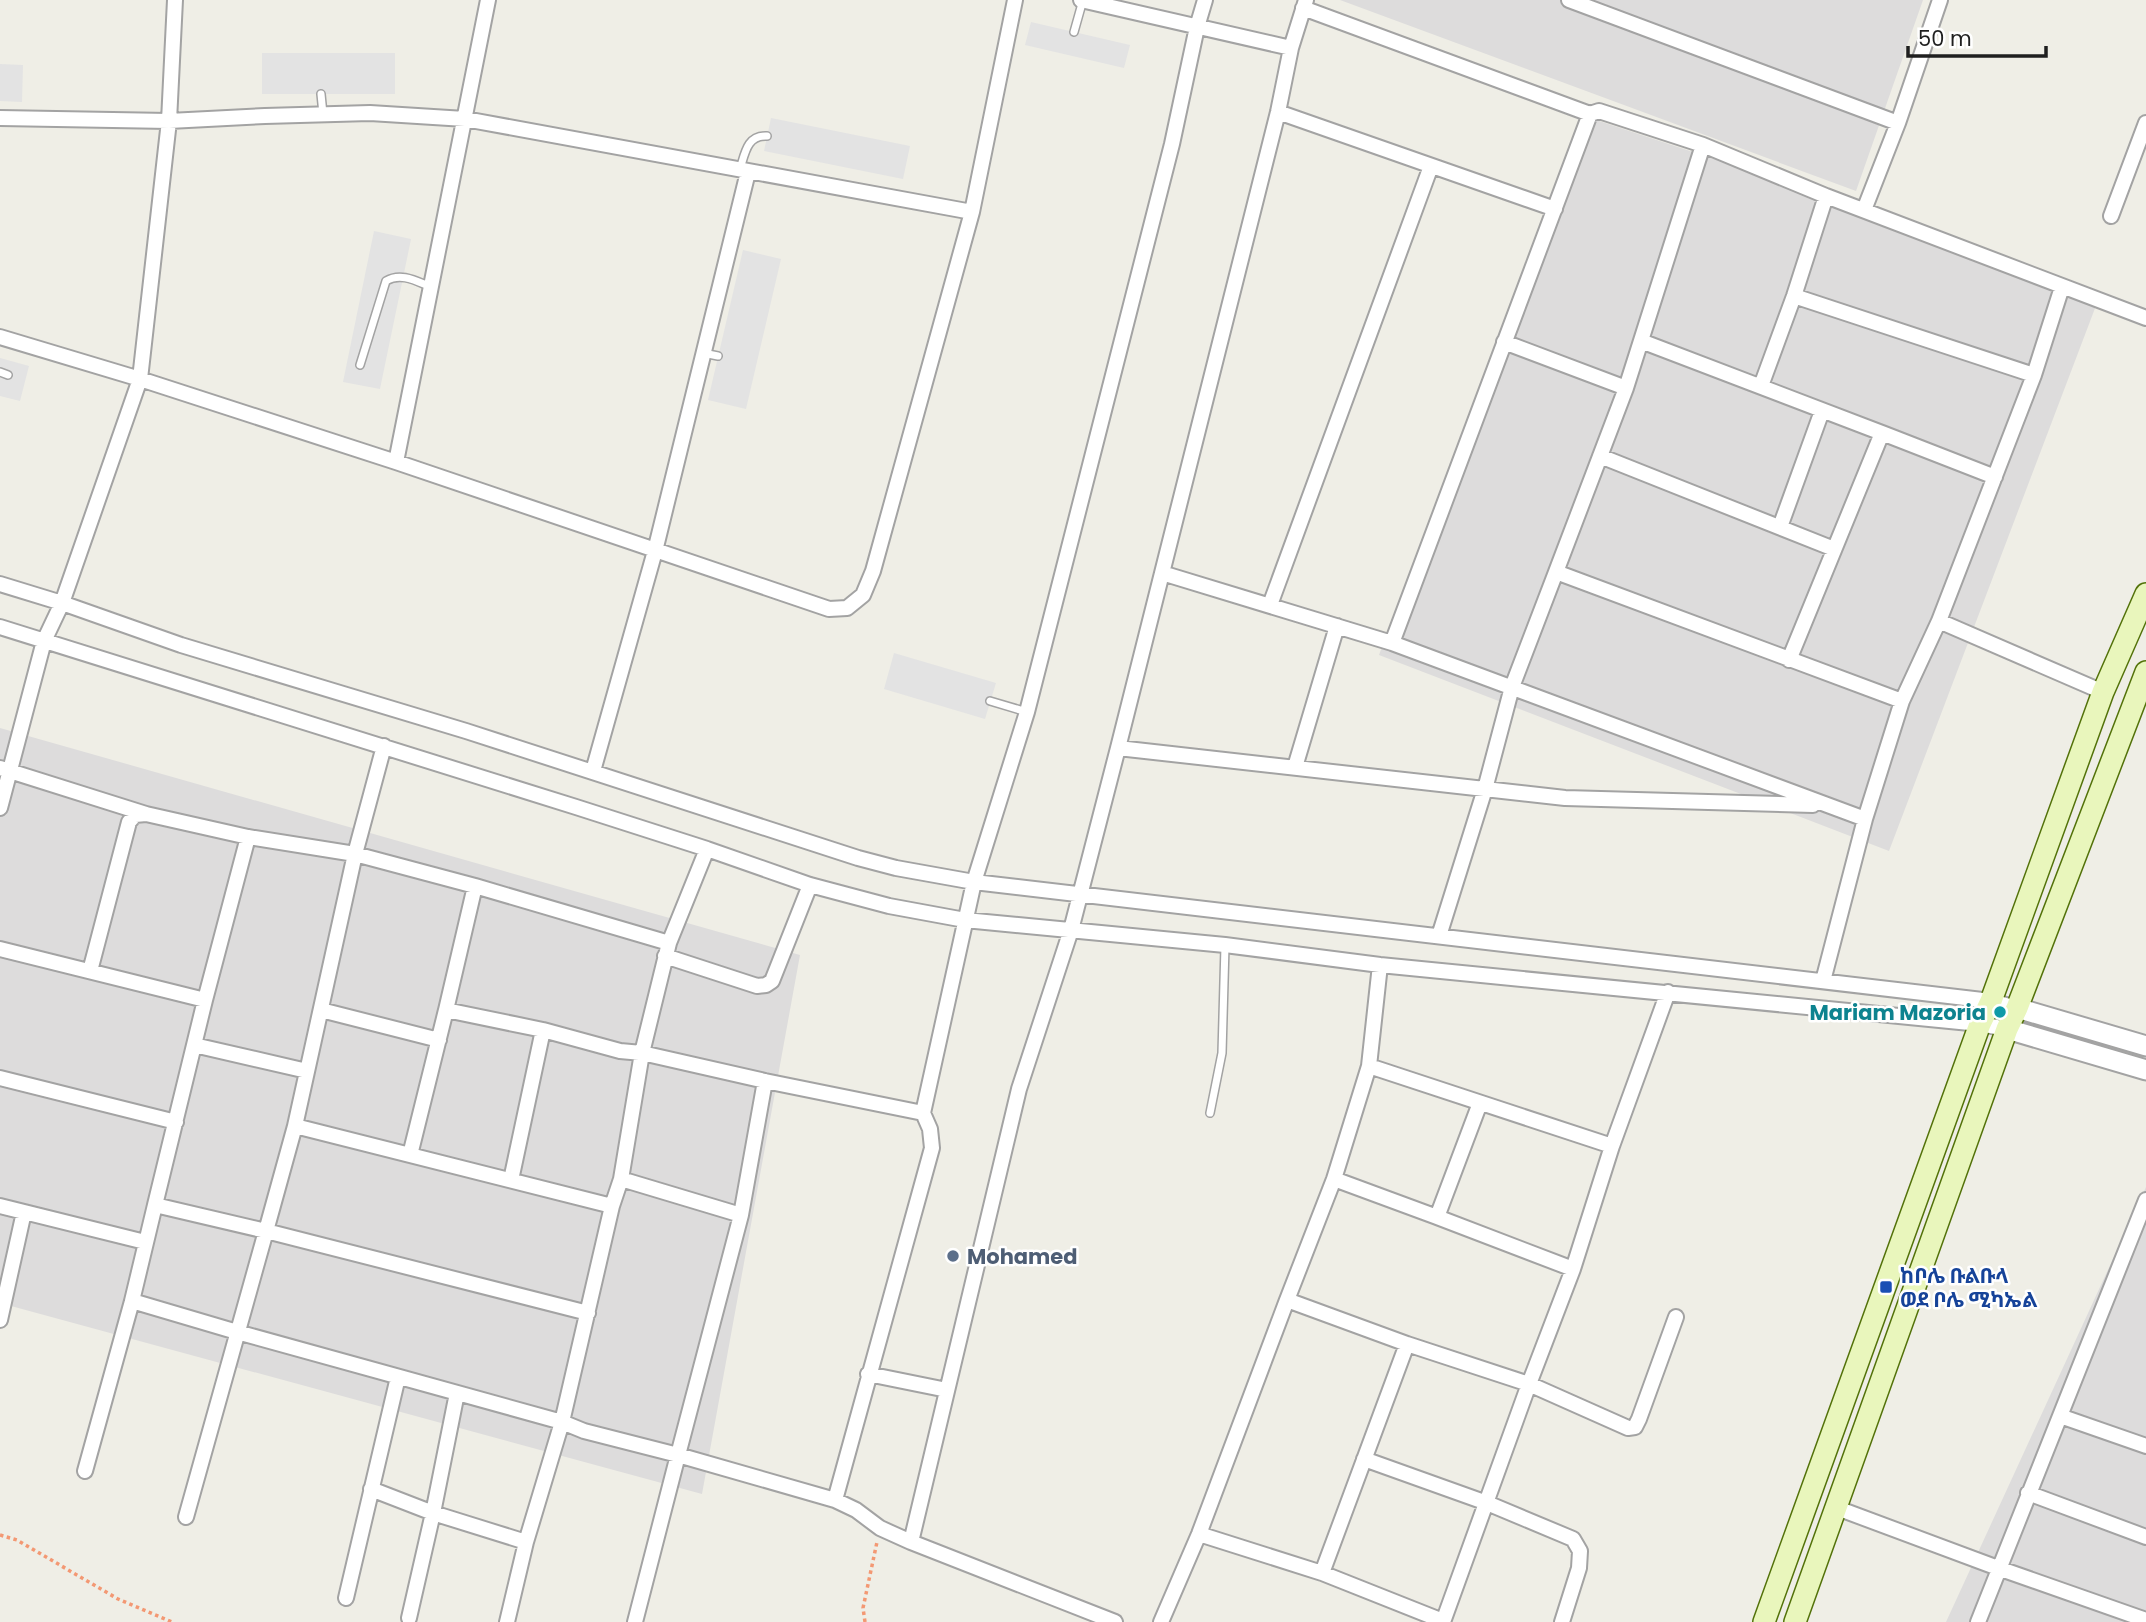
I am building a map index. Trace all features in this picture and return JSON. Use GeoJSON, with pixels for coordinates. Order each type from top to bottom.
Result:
{"type":"FeatureCollection","features":[{"type":"Feature","properties":{"kind":"main road"},"geometry":{"type":"LineString","coordinates":[[1764,1622],[2103,692],[2146,594]]}},
{"type":"Feature","properties":{"kind":"main road"},"geometry":{"type":"LineString","coordinates":[[1796,1622],[2007,1029],[2142,697],[2146,673]]}},
{"type":"Feature","properties":{"kind":"street"},"geometry":{"type":"LineString","coordinates":[[0,808],[5,770],[44,641],[62,603],[140,379],[169,121],[174,0]]}},
{"type":"Feature","properties":{"kind":"street"},"geometry":{"type":"LineString","coordinates":[[396,462],[488,0]]}},
{"type":"Feature","properties":{"kind":"street"},"geometry":{"type":"LineString","coordinates":[[0,337],[396,462],[829,609],[847,608],[863,595],[873,571],[972,212],[1015,0]]}},
{"type":"Feature","properties":{"kind":"street"},"geometry":{"type":"LineString","coordinates":[[1082,0],[1291,48]]}},
{"type":"Feature","properties":{"kind":"street"},"geometry":{"type":"LineString","coordinates":[[835,1500],[932,1148],[930,1129],[923,1113],[974,883],[1027,712],[1172,144],[1205,0]]}},
{"type":"Feature","properties":{"kind":"street"},"geometry":{"type":"LineString","coordinates":[[1569,0],[1898,123]]}},
{"type":"Feature","properties":{"kind":"street"},"geometry":{"type":"LineString","coordinates":[[1864,210],[1898,123],[1940,0]]}},
{"type":"Feature","properties":{"kind":"street"},"geometry":{"type":"LineString","coordinates":[[911,1542],[1019,1090],[1071,930],[1304,4],[1590,114],[1599,111],[1703,145],[1826,196],[2146,318]]}},
{"type":"Feature","properties":{"kind":"street"},"geometry":{"type":"LineString","coordinates":[[1278,112],[1555,209]]}},
{"type":"Feature","properties":{"kind":"street"},"geometry":{"type":"LineString","coordinates":[[0,118],[169,121],[370,113],[465,119],[972,212]]}},
{"type":"Feature","properties":{"kind":"street"},"geometry":{"type":"LineString","coordinates":[[1392,643],[1590,114]]}},
{"type":"Feature","properties":{"kind":"street"},"geometry":{"type":"LineString","coordinates":[[2111,216],[2146,123]]}},
{"type":"Feature","properties":{"kind":"street"},"geometry":{"type":"LineString","coordinates":[[1439,936],[1485,789],[1512,687],[1626,388],[1703,145]]}},
{"type":"Feature","properties":{"kind":"street"},"geometry":{"type":"LineString","coordinates":[[1269,605],[1431,166]]}},
{"type":"Feature","properties":{"kind":"street"},"geometry":{"type":"LineString","coordinates":[[593,771],[711,355],[744,172]]}},
{"type":"Feature","properties":{"kind":"street"},"geometry":{"type":"LineString","coordinates":[[1761,386],[1826,196]]}},
{"type":"Feature","properties":{"kind":"street"},"geometry":{"type":"LineString","coordinates":[[1823,981],[1866,819],[1902,701],[1939,621],[1995,477],[2034,375],[2062,287]]}},
{"type":"Feature","properties":{"kind":"street"},"geometry":{"type":"LineString","coordinates":[[1794,296],[2034,375]]}},
{"type":"Feature","properties":{"kind":"street"},"geometry":{"type":"LineString","coordinates":[[1641,341],[1995,477]]}},
{"type":"Feature","properties":{"kind":"street"},"geometry":{"type":"LineString","coordinates":[[1504,342],[1626,388]]}},
{"type":"Feature","properties":{"kind":"street"},"geometry":{"type":"LineString","coordinates":[[1780,527],[1822,411]]}},
{"type":"Feature","properties":{"kind":"street"},"geometry":{"type":"LineString","coordinates":[[1789,660],[1882,433]]}},
{"type":"Feature","properties":{"kind":"street"},"geometry":{"type":"LineString","coordinates":[[1600,456],[1834,549]]}},
{"type":"Feature","properties":{"kind":"street"},"geometry":{"type":"LineString","coordinates":[[1556,572],[1902,701]]}},
{"type":"Feature","properties":{"kind":"street"},"geometry":{"type":"LineString","coordinates":[[1162,573],[1392,643],[1866,819]]}},
{"type":"Feature","properties":{"kind":"street"},"geometry":{"type":"LineString","coordinates":[[0,584],[181,645],[593,771],[896,868],[974,883],[1991,1001],[2146,1046]]}},
{"type":"Feature","properties":{"kind":"street"},"geometry":{"type":"LineString","coordinates":[[1939,621],[2103,692]]}},
{"type":"Feature","properties":{"kind":"street"},"geometry":{"type":"LineString","coordinates":[[1295,767],[1338,626]]}},
{"type":"Feature","properties":{"kind":"street"},"geometry":{"type":"LineString","coordinates":[[0,628],[384,746],[707,849],[810,885],[889,906],[965,920],[1225,945],[1380,965],[1980,1024],[2007,1029],[2146,1070]]}},
{"type":"Feature","properties":{"kind":"street"},"geometry":{"type":"LineString","coordinates":[[186,1517],[295,1126],[355,854],[384,746]]}},
{"type":"Feature","properties":{"kind":"street"},"geometry":{"type":"LineString","coordinates":[[1118,748],[1565,798],[1825,805]]}},
{"type":"Feature","properties":{"kind":"street"},"geometry":{"type":"LineString","coordinates":[[5,770],[146,814],[248,837],[355,854],[475,886],[667,949],[757,986],[772,981],[810,885]]}},
{"type":"Feature","properties":{"kind":"street"},"geometry":{"type":"LineString","coordinates":[[90,971],[129,822],[135,815],[146,814]]}},
{"type":"Feature","properties":{"kind":"street"},"geometry":{"type":"LineString","coordinates":[[85,1471],[132,1301],[205,1000],[248,837]]}},
{"type":"Feature","properties":{"kind":"street"},"geometry":{"type":"LineString","coordinates":[[507,1622],[526,1542],[562,1422],[612,1206],[621,1179],[642,1053],[667,949],[707,849]]}},
{"type":"Feature","properties":{"kind":"street"},"geometry":{"type":"LineString","coordinates":[[410,1155],[475,886]]}},
{"type":"Feature","properties":{"kind":"street"},"geometry":{"type":"LineString","coordinates":[[0,949],[205,1000]]}},
{"type":"Feature","properties":{"kind":"street"},"geometry":{"type":"LineString","coordinates":[[1161,1622],[1199,1534],[1334,1179],[1369,1066],[1380,965]]}},
{"type":"Feature","properties":{"kind":"street"},"geometry":{"type":"LineString","coordinates":[[1199,1534],[1322,1573],[1443,1622],[1573,1269],[1612,1146],[1668,992]]}},
{"type":"Feature","properties":{"kind":"street"},"geometry":{"type":"LineString","coordinates":[[321,1010],[439,1040]]}},
{"type":"Feature","properties":{"kind":"street"},"geometry":{"type":"LineString","coordinates":[[446,1010],[543,1030],[620,1051],[642,1053],[923,1113]]}},
{"type":"Feature","properties":{"kind":"street"},"geometry":{"type":"LineString","coordinates":[[510,1180],[543,1030]]}},
{"type":"Feature","properties":{"kind":"street"},"geometry":{"type":"LineString","coordinates":[[194,1045],[307,1071]]}},
{"type":"Feature","properties":{"kind":"street"},"geometry":{"type":"LineString","coordinates":[[1369,1066],[1612,1146]]}},
{"type":"Feature","properties":{"kind":"street"},"geometry":{"type":"LineString","coordinates":[[0,1079],[176,1122]]}},
{"type":"Feature","properties":{"kind":"street"},"geometry":{"type":"LineString","coordinates":[[635,1622],[741,1215],[765,1081]]}},
{"type":"Feature","properties":{"kind":"street"},"geometry":{"type":"LineString","coordinates":[[1437,1217],[1480,1103]]}},
{"type":"Feature","properties":{"kind":"street"},"geometry":{"type":"LineString","coordinates":[[295,1126],[612,1206]]}},
{"type":"Feature","properties":{"kind":"street"},"geometry":{"type":"LineString","coordinates":[[621,1179],[741,1215]]}},
{"type":"Feature","properties":{"kind":"street"},"geometry":{"type":"LineString","coordinates":[[1334,1179],[1573,1269]]}},
{"type":"Feature","properties":{"kind":"street"},"geometry":{"type":"LineString","coordinates":[[155,1205],[589,1312]]}},
{"type":"Feature","properties":{"kind":"street"},"geometry":{"type":"LineString","coordinates":[[1978,1622],[2145,1205]]}},
{"type":"Feature","properties":{"kind":"street"},"geometry":{"type":"LineString","coordinates":[[0,1206],[145,1242]]}},
{"type":"Feature","properties":{"kind":"street"},"geometry":{"type":"LineString","coordinates":[[0,1320],[24,1212]]}},
{"type":"Feature","properties":{"kind":"street"},"geometry":{"type":"LineString","coordinates":[[1287,1300],[1407,1344],[1529,1384],[1628,1428],[1635,1427],[1639,1419],[1676,1317]]}},
{"type":"Feature","properties":{"kind":"street"},"geometry":{"type":"LineString","coordinates":[[132,1301],[835,1500],[856,1510],[880,1528],[911,1542],[1115,1622]]}},
{"type":"Feature","properties":{"kind":"street"},"geometry":{"type":"LineString","coordinates":[[1322,1573],[1407,1344]]}},
{"type":"Feature","properties":{"kind":"street"},"geometry":{"type":"LineString","coordinates":[[868,1374],[947,1390]]}},
{"type":"Feature","properties":{"kind":"street"},"geometry":{"type":"LineString","coordinates":[[346,1598],[398,1377]]}},
{"type":"Feature","properties":{"kind":"street"},"geometry":{"type":"LineString","coordinates":[[408,1618],[457,1393]]}},
{"type":"Feature","properties":{"kind":"street"},"geometry":{"type":"LineString","coordinates":[[2060,1416],[2146,1446]]}},
{"type":"Feature","properties":{"kind":"street"},"geometry":{"type":"LineString","coordinates":[[1364,1459],[1487,1503],[1573,1539],[1580,1551],[1579,1568],[1562,1622]]}},
{"type":"Feature","properties":{"kind":"street"},"geometry":{"type":"LineString","coordinates":[[371,1489],[433,1513],[526,1542]]}},
{"type":"Feature","properties":{"kind":"street"},"geometry":{"type":"LineString","coordinates":[[2028,1493],[2146,1537]]}},
{"type":"Feature","properties":{"kind":"street"},"geometry":{"type":"LineString","coordinates":[[1837,1508],[2146,1620]]}},
{"type":"Feature","properties":{"kind":"lane"},"geometry":{"type":"LineString","coordinates":[[1074,32],[1082,0]]}},
{"type":"Feature","properties":{"kind":"lane"},"geometry":{"type":"LineString","coordinates":[[321,94],[323,114]]}},
{"type":"Feature","properties":{"kind":"lane"},"geometry":{"type":"LineString","coordinates":[[744,172],[750,142],[755,137],[767,136]]}},
{"type":"Feature","properties":{"kind":"lane"},"geometry":{"type":"LineString","coordinates":[[360,365],[386,281],[402,276],[431,286]]}},
{"type":"Feature","properties":{"kind":"lane"},"geometry":{"type":"LineString","coordinates":[[990,701],[1027,712]]}},
{"type":"Feature","properties":{"kind":"lane"},"geometry":{"type":"LineString","coordinates":[[1210,1113],[1222,1053],[1225,945]]}},
{"type":"Feature","properties":{"kind":"path"},"geometry":{"type":"LineString","coordinates":[[865,1622],[863,1608],[880,1528]]}},
{"type":"Feature","properties":{"kind":"path"},"geometry":{"type":"LineString","coordinates":[[0,1535],[17,1540],[118,1599],[172,1622]]}},
{"type":"Feature","properties":{"kind":"shaded area"},"geometry":{"type":"Polygon","coordinates":[[[1340,0],[1923,0],[1856,191],[1340,0]]]}},
{"type":"Feature","properties":{"kind":"shaded area"},"geometry":{"type":"Polygon","coordinates":[[[1031,22],[1130,45],[1124,68],[1025,45],[1031,22]]]}},
{"type":"Feature","properties":{"kind":"shaded area"},"geometry":{"type":"Polygon","coordinates":[[[262,53],[395,53],[395,94],[262,94],[262,53]]]}},
{"type":"Feature","properties":{"kind":"shaded area"},"geometry":{"type":"Polygon","coordinates":[[[0,64],[23,65],[22,102],[0,101],[0,64]]]}},
{"type":"Feature","properties":{"kind":"shaded area"},"geometry":{"type":"Polygon","coordinates":[[[1581,115],[1872,211],[2097,303],[1889,851],[1379,655],[1581,115]]]}},
{"type":"Feature","properties":{"kind":"shaded area"},"geometry":{"type":"Polygon","coordinates":[[[771,118],[910,146],[903,179],[764,151],[771,118]]]}},
{"type":"Feature","properties":{"kind":"shaded area"},"geometry":{"type":"Polygon","coordinates":[[[374,231],[411,239],[380,389],[343,382],[374,231]]]}},
{"type":"Feature","properties":{"kind":"shaded area"},"geometry":{"type":"Polygon","coordinates":[[[743,250],[781,259],[746,409],[708,400],[743,250]]]}},
{"type":"Feature","properties":{"kind":"shaded area"},"geometry":{"type":"Polygon","coordinates":[[[0,358],[29,366],[20,401],[0,396],[0,358]]]}},
{"type":"Feature","properties":{"kind":"shaded area"},"geometry":{"type":"Polygon","coordinates":[[[894,653],[996,683],[985,719],[884,689],[894,653]]]}},
{"type":"Feature","properties":{"kind":"shaded area"},"geometry":{"type":"Polygon","coordinates":[[[0,728],[800,955],[702,1494],[0,1303],[0,728]]]}},
{"type":"Feature","properties":{"kind":"shaded area"},"geometry":{"type":"Polygon","coordinates":[[[2146,1187],[2146,1622],[1946,1622],[2146,1187]]]}},
{"type":"Feature","properties":{"kind":"place","name":"Mariam Mazoria"},"geometry":{"type":"Point","coordinates":[2000,1012]}},
{"type":"Feature","properties":{"kind":"place","name":"Mohamed"},"geometry":{"type":"Point","coordinates":[953,1256]}},
{"type":"Feature","properties":{"kind":"place","name":"ከቦሌ ቡልቡላ ወደ ቦሌ ሚካኤል"},"geometry":{"type":"Point","coordinates":[1886,1287]}}]}
